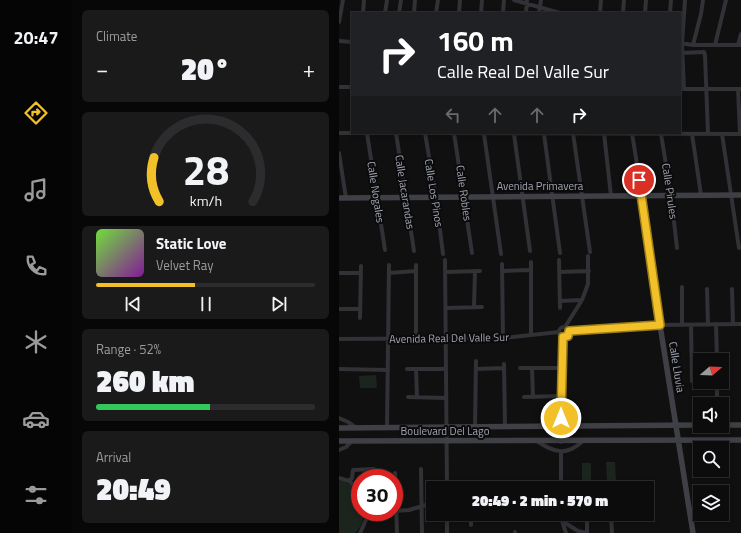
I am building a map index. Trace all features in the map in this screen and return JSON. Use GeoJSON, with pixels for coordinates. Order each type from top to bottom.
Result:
{"type":"FeatureCollection","features":[{"type":"Feature","properties":{"kind":"street"},"geometry":{"type":"LineString","coordinates":[[339,22],[343,0]]}},
{"type":"Feature","properties":{"kind":"street"},"geometry":{"type":"LineString","coordinates":[[363,12],[365,0]]}},
{"type":"Feature","properties":{"kind":"street"},"geometry":{"type":"LineString","coordinates":[[385,12],[387,0]]}},
{"type":"Feature","properties":{"kind":"street"},"geometry":{"type":"LineString","coordinates":[[399,12],[401,0]]}},
{"type":"Feature","properties":{"kind":"street"},"geometry":{"type":"LineString","coordinates":[[414,12],[415,0]]}},
{"type":"Feature","properties":{"kind":"street"},"geometry":{"type":"LineString","coordinates":[[436,12],[438,0]]}},
{"type":"Feature","properties":{"kind":"street"},"geometry":{"type":"LineString","coordinates":[[459,12],[460,0]]}},
{"type":"Feature","properties":{"kind":"street"},"geometry":{"type":"LineString","coordinates":[[481,12],[482,0]]}},
{"type":"Feature","properties":{"kind":"street"},"geometry":{"type":"LineString","coordinates":[[503,12],[504,0]]}},
{"type":"Feature","properties":{"kind":"street"},"geometry":{"type":"LineString","coordinates":[[514,0],[527,2],[556,12]]}},
{"type":"Feature","properties":{"kind":"street"},"geometry":{"type":"LineString","coordinates":[[539,12],[541,0]]}},
{"type":"Feature","properties":{"kind":"street"},"geometry":{"type":"LineString","coordinates":[[600,12],[601,0]]}},
{"type":"Feature","properties":{"kind":"street"},"geometry":{"type":"LineString","coordinates":[[623,12],[624,0]]}},
{"type":"Feature","properties":{"kind":"street"},"geometry":{"type":"LineString","coordinates":[[645,12],[647,0]]}},
{"type":"Feature","properties":{"kind":"street"},"geometry":{"type":"LineString","coordinates":[[669,12],[671,0]]}},
{"type":"Feature","properties":{"kind":"street"},"geometry":{"type":"LineString","coordinates":[[661,134],[740,134],[739,89],[682,89],[681,48],[685,0]]}},
{"type":"Feature","properties":{"kind":"street"},"geometry":{"type":"LineString","coordinates":[[693,45],[703,0]]}},
{"type":"Feature","properties":{"kind":"street"},"geometry":{"type":"LineString","coordinates":[[715,45],[726,0]]}},
{"type":"Feature","properties":{"kind":"street"},"geometry":{"type":"LineString","coordinates":[[526,12],[527,2]]}},
{"type":"Feature","properties":{"kind":"street"},"geometry":{"type":"LineString","coordinates":[[681,48],[693,45],[740,45],[741,34]]}},
{"type":"Feature","properties":{"kind":"street"},"geometry":{"type":"LineString","coordinates":[[339,41],[351,42]]}},
{"type":"Feature","properties":{"kind":"street"},"geometry":{"type":"LineString","coordinates":[[681,48],[704,52],[705,55],[708,134]]}},
{"type":"Feature","properties":{"kind":"street"},"geometry":{"type":"LineString","coordinates":[[339,87],[351,87]]}},
{"type":"Feature","properties":{"kind":"street"},"geometry":{"type":"LineString","coordinates":[[339,133],[351,133]]}},
{"type":"Feature","properties":{"kind":"street","name":"Calle Nogales"},"geometry":{"type":"LineString","coordinates":[[367,134],[385,250]]}},
{"type":"Feature","properties":{"kind":"street","name":"Calle Jacarandas"},"geometry":{"type":"LineString","coordinates":[[396,134],[414,251]]}},
{"type":"Feature","properties":{"kind":"street","name":"Calle Los Pinos"},"geometry":{"type":"LineString","coordinates":[[425,134],[436,198],[443,254]]}},
{"type":"Feature","properties":{"kind":"street","name":"Calle Robles"},"geometry":{"type":"LineString","coordinates":[[454,134],[465,197],[472,253]]}},
{"type":"Feature","properties":{"kind":"street"},"geometry":{"type":"LineString","coordinates":[[484,134],[494,196],[501,254]]}},
{"type":"Feature","properties":{"kind":"street"},"geometry":{"type":"LineString","coordinates":[[514,134],[530,251]]}},
{"type":"Feature","properties":{"kind":"street"},"geometry":{"type":"LineString","coordinates":[[544,134],[560,253]]}},
{"type":"Feature","properties":{"kind":"street"},"geometry":{"type":"LineString","coordinates":[[561,418],[561,368],[563,337],[559,334],[559,332],[561,328],[565,327],[582,300],[588,284],[589,271],[589,254],[573,134]]}},
{"type":"Feature","properties":{"kind":"street"},"geometry":{"type":"LineString","coordinates":[[604,134],[611,196]]}},
{"type":"Feature","properties":{"kind":"street","name":"Calle Lluvia"},"geometry":{"type":"LineString","coordinates":[[632,134],[660,325],[693,533]]}},
{"type":"Feature","properties":{"kind":"street","name":"Calle Pirules"},"geometry":{"type":"LineString","coordinates":[[661,134],[671,195],[677,248]]}},
{"type":"Feature","properties":{"kind":"street"},"geometry":{"type":"LineString","coordinates":[[692,134],[701,195]]}},
{"type":"Feature","properties":{"kind":"street"},"geometry":{"type":"LineString","coordinates":[[722,134],[739,248]]}},
{"type":"Feature","properties":{"kind":"street"},"geometry":{"type":"LineString","coordinates":[[339,153],[345,198]]}},
{"type":"Feature","properties":{"kind":"street","name":"Avenida Primavera"},"geometry":{"type":"LineString","coordinates":[[339,198],[741,195]]}},
{"type":"Feature","properties":{"kind":"street"},"geometry":{"type":"LineString","coordinates":[[445,260],[447,481]]}},
{"type":"Feature","properties":{"kind":"street"},"geometry":{"type":"LineString","coordinates":[[559,260],[560,308]]}},
{"type":"Feature","properties":{"kind":"street"},"geometry":{"type":"LineString","coordinates":[[531,262],[531,335]]}},
{"type":"Feature","properties":{"kind":"street"},"geometry":{"type":"LineString","coordinates":[[502,264],[503,338]]}},
{"type":"Feature","properties":{"kind":"street"},"geometry":{"type":"LineString","coordinates":[[416,265],[416,338]]}},
{"type":"Feature","properties":{"kind":"street"},"geometry":{"type":"LineString","coordinates":[[360,318],[361,266]]}},
{"type":"Feature","properties":{"kind":"street"},"geometry":{"type":"LineString","coordinates":[[387,428],[389,266]]}},
{"type":"Feature","properties":{"kind":"street"},"geometry":{"type":"LineString","coordinates":[[503,271],[531,270]]}},
{"type":"Feature","properties":{"kind":"street"},"geometry":{"type":"LineString","coordinates":[[389,273],[416,271]]}},
{"type":"Feature","properties":{"kind":"street"},"geometry":{"type":"LineString","coordinates":[[474,307],[475,271]]}},
{"type":"Feature","properties":{"kind":"street"},"geometry":{"type":"LineString","coordinates":[[445,272],[480,271]]}},
{"type":"Feature","properties":{"kind":"street"},"geometry":{"type":"LineString","coordinates":[[559,272],[589,271]]}},
{"type":"Feature","properties":{"kind":"street"},"geometry":{"type":"LineString","coordinates":[[339,273],[361,273]]}},
{"type":"Feature","properties":{"kind":"street"},"geometry":{"type":"LineString","coordinates":[[682,287],[682,325]]}},
{"type":"Feature","properties":{"kind":"street"},"geometry":{"type":"LineString","coordinates":[[707,289],[707,324]]}},
{"type":"Feature","properties":{"kind":"street"},"geometry":{"type":"LineString","coordinates":[[732,289],[733,324]]}},
{"type":"Feature","properties":{"kind":"street"},"geometry":{"type":"LineString","coordinates":[[560,301],[582,300]]}},
{"type":"Feature","properties":{"kind":"street"},"geometry":{"type":"LineString","coordinates":[[445,308],[482,307]]}},
{"type":"Feature","properties":{"kind":"street"},"geometry":{"type":"LineString","coordinates":[[339,309],[359,309]]}},
{"type":"Feature","properties":{"kind":"street"},"geometry":{"type":"LineString","coordinates":[[716,324],[717,353]]}},
{"type":"Feature","properties":{"kind":"street"},"geometry":{"type":"LineString","coordinates":[[565,327],[569,331],[660,325],[741,324]]}},
{"type":"Feature","properties":{"kind":"street"},"geometry":{"type":"LineString","coordinates":[[691,325],[692,381]]}},
{"type":"Feature","properties":{"kind":"street"},"geometry":{"type":"LineString","coordinates":[[563,337],[568,336],[569,331]]}},
{"type":"Feature","properties":{"kind":"street","name":"Avenida Real Del Valle Sur"},"geometry":{"type":"LineString","coordinates":[[339,339],[503,338],[559,332]]}},
{"type":"Feature","properties":{"kind":"street"},"geometry":{"type":"LineString","coordinates":[[475,427],[476,361]]}},
{"type":"Feature","properties":{"kind":"street"},"geometry":{"type":"LineString","coordinates":[[476,370],[504,366],[505,427]]}},
{"type":"Feature","properties":{"kind":"street"},"geometry":{"type":"LineString","coordinates":[[520,368],[561,368]]}},
{"type":"Feature","properties":{"kind":"street"},"geometry":{"type":"LineString","coordinates":[[532,368],[533,397]]}},
{"type":"Feature","properties":{"kind":"street"},"geometry":{"type":"LineString","coordinates":[[339,369],[388,370]]}},
{"type":"Feature","properties":{"kind":"street"},"geometry":{"type":"LineString","coordinates":[[407,369],[446,369]]}},
{"type":"Feature","properties":{"kind":"street"},"geometry":{"type":"LineString","coordinates":[[417,369],[417,398]]}},
{"type":"Feature","properties":{"kind":"street"},"geometry":{"type":"LineString","coordinates":[[717,389],[717,396]]}},
{"type":"Feature","properties":{"kind":"street"},"geometry":{"type":"LineString","coordinates":[[524,397],[561,396]]}},
{"type":"Feature","properties":{"kind":"street"},"geometry":{"type":"LineString","coordinates":[[408,398],[446,398]]}},
{"type":"Feature","properties":{"kind":"street"},"geometry":{"type":"LineString","coordinates":[[339,418],[355,428]]}},
{"type":"Feature","properties":{"kind":"street","name":"Boulevard Del Lago"},"geometry":{"type":"LineString","coordinates":[[538,427],[554,419],[561,418],[575,422],[580,427]]}},
{"type":"Feature","properties":{"kind":"street"},"geometry":{"type":"LineString","coordinates":[[729,425],[741,425]]}},
{"type":"Feature","properties":{"kind":"street","name":"Boulevard Del Lago"},"geometry":{"type":"LineString","coordinates":[[339,428],[693,426]]}},
{"type":"Feature","properties":{"kind":"street"},"geometry":{"type":"LineString","coordinates":[[561,427],[561,441]]}},
{"type":"Feature","properties":{"kind":"street"},"geometry":{"type":"LineString","coordinates":[[561,481],[561,451],[576,448],[583,440]]}},
{"type":"Feature","properties":{"kind":"street","name":"Boulevard Del Lago"},"geometry":{"type":"LineString","coordinates":[[339,441],[741,440]]}},
{"type":"Feature","properties":{"kind":"street"},"geometry":{"type":"LineString","coordinates":[[339,450],[346,447],[352,441]]}},
{"type":"Feature","properties":{"kind":"street","name":"Boulevard Del Lago"},"geometry":{"type":"LineString","coordinates":[[537,441],[548,449],[561,451]]}},
{"type":"Feature","properties":{"kind":"street"},"geometry":{"type":"LineString","coordinates":[[421,469],[422,533]]}},
{"type":"Feature","properties":{"kind":"street"},"geometry":{"type":"LineString","coordinates":[[339,478],[349,482],[351,479]]}},
{"type":"Feature","properties":{"kind":"street"},"geometry":{"type":"LineString","coordinates":[[403,510],[426,506]]}},
{"type":"Feature","properties":{"kind":"street"},"geometry":{"type":"LineString","coordinates":[[360,533],[366,521]]}},
{"type":"Feature","properties":{"kind":"street"},"geometry":{"type":"LineString","coordinates":[[396,521],[397,533]]}},
{"type":"Feature","properties":{"kind":"street"},"geometry":{"type":"LineString","coordinates":[[447,521],[447,533]]}},
{"type":"Feature","properties":{"kind":"street"},"geometry":{"type":"LineString","coordinates":[[562,521],[577,532],[586,533],[587,521]]}},
{"type":"Feature","properties":{"kind":"street"},"geometry":{"type":"LineString","coordinates":[[562,521],[566,533]]}},
{"type":"Feature","properties":{"kind":"street"},"geometry":{"type":"LineString","coordinates":[[611,521],[612,533]]}},
{"type":"Feature","properties":{"kind":"shaded area"},"geometry":{"type":"Polygon","coordinates":[[[376,375],[377,388],[360,388],[359,376],[376,375]]]}},
{"type":"Feature","properties":{"kind":"shaded area"},"geometry":{"type":"Polygon","coordinates":[[[606,462],[615,462],[616,481],[607,481],[606,462]]]}},
{"type":"Feature","properties":{"kind":"shaded area"},"geometry":{"type":"Polygon","coordinates":[[[582,463],[591,463],[591,481],[582,481],[582,463]]]}},
{"type":"Feature","properties":{"kind":"shaded area"},"geometry":{"type":"Polygon","coordinates":[[[339,480],[351,485],[351,521],[362,521],[355,533],[339,533],[339,480]]]}},
{"type":"Feature","properties":{"kind":"route"},"geometry":{"type":"LineString","coordinates":[[561,418],[563,337],[568,336],[569,331],[660,325],[639,180]]}}]}
